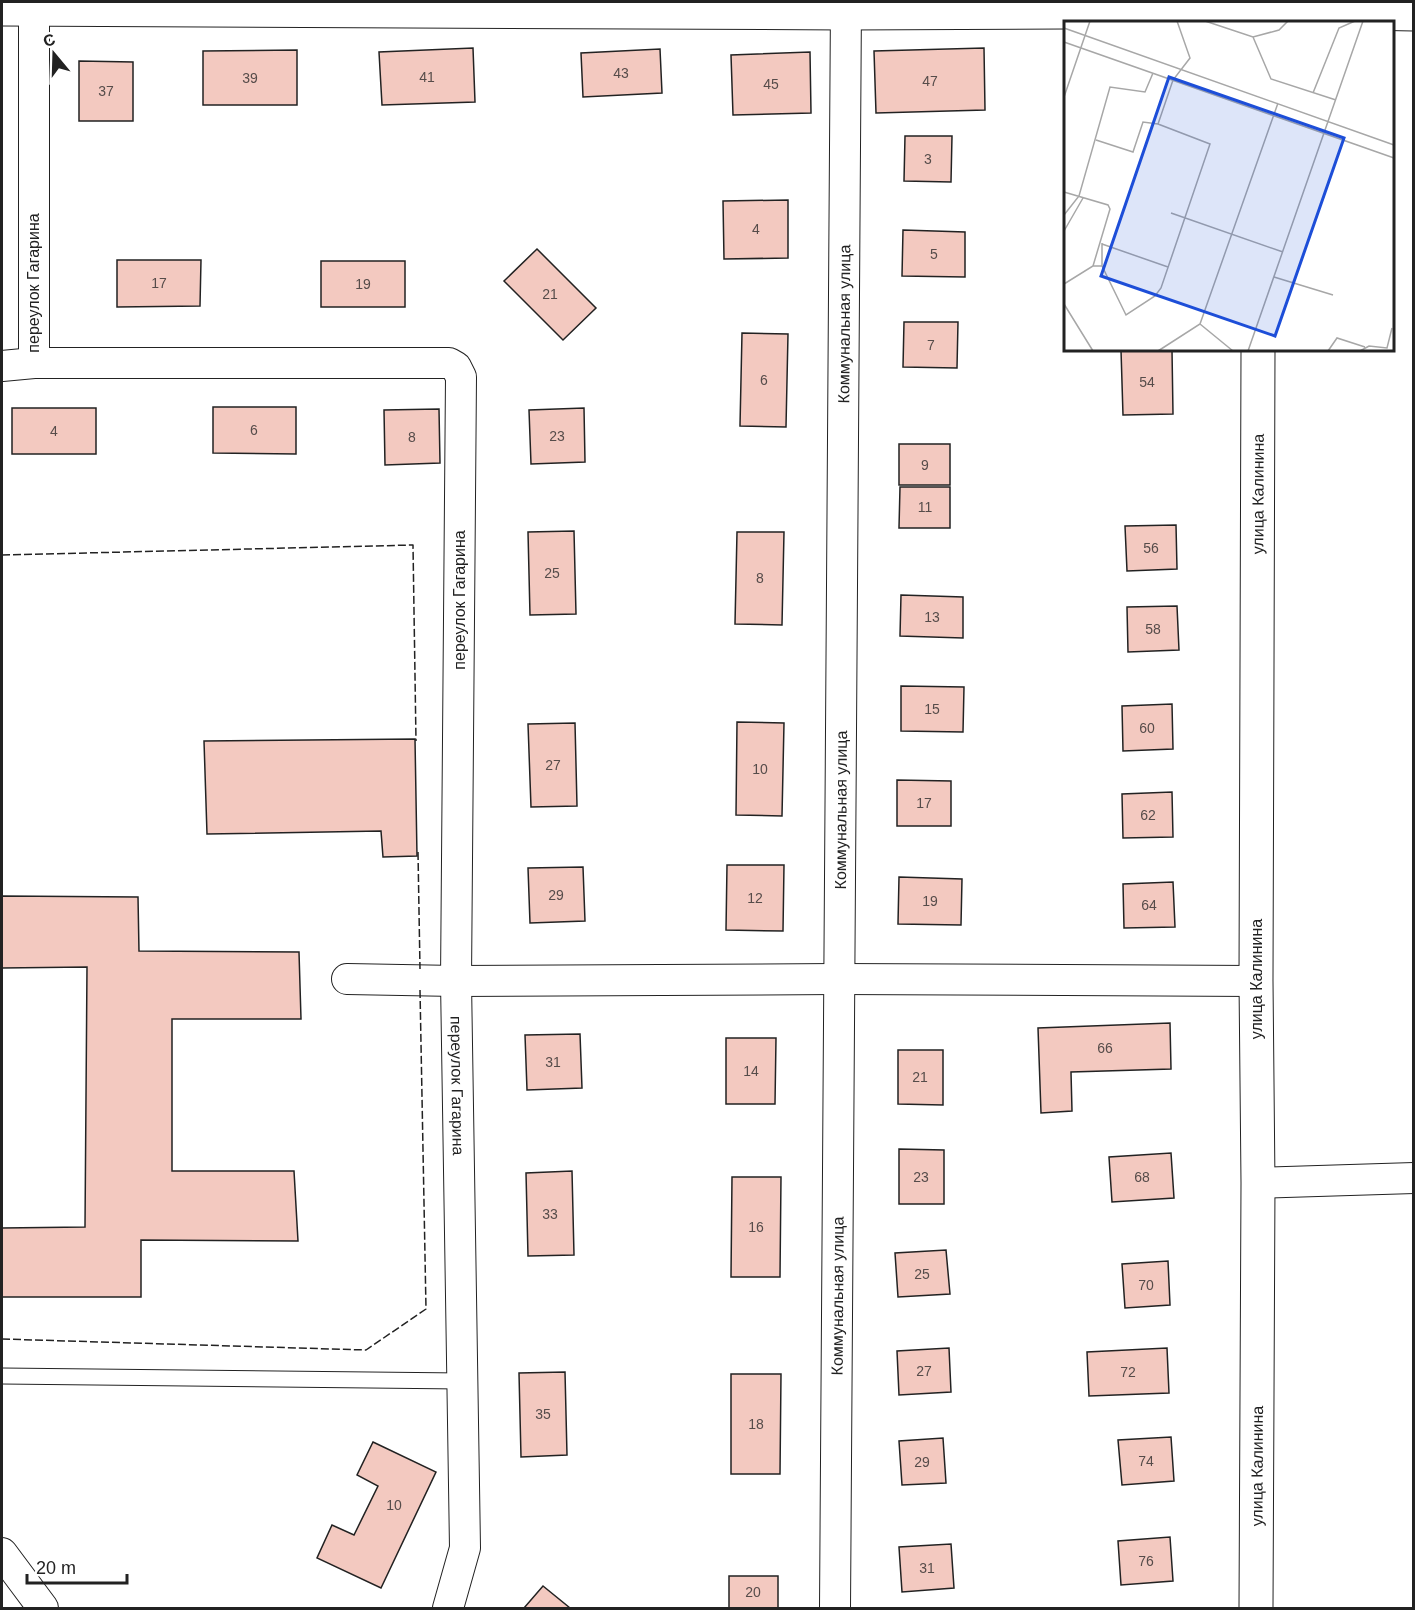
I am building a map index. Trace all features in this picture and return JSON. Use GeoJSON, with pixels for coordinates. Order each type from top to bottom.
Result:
{"type":"FeatureCollection","features":[{"type":"Feature","properties":{"kind":"street"},"geometry":{"type":"LineString","coordinates":[[23,7],[846,7],[1413,14]]}},
{"type":"Feature","properties":{"kind":"street","name":"переулок Гагарина"},"geometry":{"type":"LineString","coordinates":[[23,7],[34,363],[448,363],[456,367],[461,377],[456,981],[465,1548],[448,1608]]}},
{"type":"Feature","properties":{"kind":"street","name":"Коммунальная улица"},"geometry":{"type":"LineString","coordinates":[[835,1608],[846,7]]}},
{"type":"Feature","properties":{"kind":"street","name":"улица Калинина"},"geometry":{"type":"LineString","coordinates":[[1256,1608],[1258,351]]}},
{"type":"Feature","properties":{"kind":"street"},"geometry":{"type":"LineString","coordinates":[[2,366],[34,363]]}},
{"type":"Feature","properties":{"kind":"street"},"geometry":{"type":"LineString","coordinates":[[347,980],[1256,981]]}},
{"type":"Feature","properties":{"kind":"street"},"geometry":{"type":"LineString","coordinates":[[1257,1183],[1413,1178]]}},
{"type":"Feature","properties":{"kind":"street"},"geometry":{"type":"LineString","coordinates":[[2,1553],[43,1608]]}},
{"type":"Feature","properties":{"kind":"lane"},"geometry":{"type":"LineString","coordinates":[[2,1376],[462,1381]]}},
{"type":"Feature","properties":{"kind":"building"},"geometry":{"type":"Polygon","coordinates":[[[473,48],[475,102],[382,105],[379,52],[473,48]]]}},
{"type":"Feature","properties":{"kind":"building"},"geometry":{"type":"Polygon","coordinates":[[[984,48],[985,110],[876,113],[874,51],[984,48]]]}},
{"type":"Feature","properties":{"kind":"building"},"geometry":{"type":"Polygon","coordinates":[[[660,49],[662,93],[583,97],[581,53],[660,49]]]}},
{"type":"Feature","properties":{"kind":"building"},"geometry":{"type":"Polygon","coordinates":[[[297,50],[297,105],[203,105],[203,51],[297,50]]]}},
{"type":"Feature","properties":{"kind":"building"},"geometry":{"type":"Polygon","coordinates":[[[810,52],[811,113],[733,115],[731,55],[810,52]]]}},
{"type":"Feature","properties":{"kind":"building"},"geometry":{"type":"Polygon","coordinates":[[[79,61],[133,62],[133,121],[79,121],[79,61]]]}},
{"type":"Feature","properties":{"kind":"building"},"geometry":{"type":"Polygon","coordinates":[[[905,136],[952,136],[951,182],[904,181],[905,136]]]}},
{"type":"Feature","properties":{"kind":"building"},"geometry":{"type":"Polygon","coordinates":[[[788,200],[788,258],[724,259],[723,201],[788,200]]]}},
{"type":"Feature","properties":{"kind":"building"},"geometry":{"type":"Polygon","coordinates":[[[903,230],[965,232],[965,277],[902,276],[903,230]]]}},
{"type":"Feature","properties":{"kind":"building"},"geometry":{"type":"Polygon","coordinates":[[[537,249],[596,308],[563,340],[504,281],[537,249]]]}},
{"type":"Feature","properties":{"kind":"building"},"geometry":{"type":"Polygon","coordinates":[[[117,260],[201,260],[200,306],[117,307],[117,260]]]}},
{"type":"Feature","properties":{"kind":"building"},"geometry":{"type":"Polygon","coordinates":[[[321,261],[405,261],[405,307],[321,307],[321,261]]]}},
{"type":"Feature","properties":{"kind":"building"},"geometry":{"type":"Polygon","coordinates":[[[904,322],[958,322],[957,368],[903,367],[904,322]]]}},
{"type":"Feature","properties":{"kind":"building"},"geometry":{"type":"Polygon","coordinates":[[[742,333],[788,334],[786,427],[740,426],[742,333]]]}},
{"type":"Feature","properties":{"kind":"building"},"geometry":{"type":"Polygon","coordinates":[[[1121,351],[1172,351],[1173,414],[1123,415],[1121,351]]]}},
{"type":"Feature","properties":{"kind":"building"},"geometry":{"type":"Polygon","coordinates":[[[213,407],[296,407],[296,454],[213,453],[213,407]]]}},
{"type":"Feature","properties":{"kind":"building"},"geometry":{"type":"Polygon","coordinates":[[[12,408],[96,408],[96,454],[12,454],[12,408]]]}},
{"type":"Feature","properties":{"kind":"building"},"geometry":{"type":"Polygon","coordinates":[[[584,408],[585,462],[531,464],[529,410],[584,408]]]}},
{"type":"Feature","properties":{"kind":"building"},"geometry":{"type":"Polygon","coordinates":[[[439,409],[440,463],[385,465],[384,410],[439,409]]]}},
{"type":"Feature","properties":{"kind":"building"},"geometry":{"type":"Polygon","coordinates":[[[899,444],[950,444],[950,485],[899,485],[899,444]]]}},
{"type":"Feature","properties":{"kind":"building"},"geometry":{"type":"Polygon","coordinates":[[[900,487],[950,487],[950,528],[899,528],[900,487]]]}},
{"type":"Feature","properties":{"kind":"building"},"geometry":{"type":"Polygon","coordinates":[[[1176,525],[1177,569],[1127,571],[1125,526],[1176,525]]]}},
{"type":"Feature","properties":{"kind":"building"},"geometry":{"type":"Polygon","coordinates":[[[574,531],[576,614],[530,615],[528,532],[574,531]]]}},
{"type":"Feature","properties":{"kind":"building"},"geometry":{"type":"Polygon","coordinates":[[[737,532],[784,532],[782,625],[735,624],[737,532]]]}},
{"type":"Feature","properties":{"kind":"building"},"geometry":{"type":"Polygon","coordinates":[[[901,595],[963,597],[963,638],[900,636],[901,595]]]}},
{"type":"Feature","properties":{"kind":"building"},"geometry":{"type":"Polygon","coordinates":[[[1177,606],[1179,650],[1128,652],[1127,607],[1177,606]]]}},
{"type":"Feature","properties":{"kind":"building"},"geometry":{"type":"Polygon","coordinates":[[[901,686],[964,687],[963,732],[901,731],[901,686]]]}},
{"type":"Feature","properties":{"kind":"building"},"geometry":{"type":"Polygon","coordinates":[[[1172,704],[1173,749],[1123,751],[1122,706],[1172,704]]]}},
{"type":"Feature","properties":{"kind":"building"},"geometry":{"type":"Polygon","coordinates":[[[737,722],[784,723],[782,816],[736,815],[737,722]]]}},
{"type":"Feature","properties":{"kind":"building"},"geometry":{"type":"Polygon","coordinates":[[[575,723],[577,806],[531,807],[528,724],[575,723]]]}},
{"type":"Feature","properties":{"kind":"building"},"geometry":{"type":"Polygon","coordinates":[[[415,739],[417,856],[383,857],[381,831],[207,834],[204,741],[415,739]]]}},
{"type":"Feature","properties":{"kind":"building"},"geometry":{"type":"Polygon","coordinates":[[[897,780],[951,781],[951,826],[897,826],[897,780]]]}},
{"type":"Feature","properties":{"kind":"building"},"geometry":{"type":"Polygon","coordinates":[[[1172,792],[1173,837],[1123,838],[1122,794],[1172,792]]]}},
{"type":"Feature","properties":{"kind":"building"},"geometry":{"type":"Polygon","coordinates":[[[727,865],[784,865],[783,931],[726,930],[727,865]]]}},
{"type":"Feature","properties":{"kind":"building"},"geometry":{"type":"Polygon","coordinates":[[[583,867],[585,921],[530,923],[528,868],[583,867]]]}},
{"type":"Feature","properties":{"kind":"building"},"geometry":{"type":"Polygon","coordinates":[[[899,877],[962,879],[961,925],[898,924],[899,877]]]}},
{"type":"Feature","properties":{"kind":"building"},"geometry":{"type":"Polygon","coordinates":[[[1173,882],[1175,927],[1124,928],[1123,884],[1173,882]]]}},
{"type":"Feature","properties":{"kind":"building"},"geometry":{"type":"Polygon","coordinates":[[[2,896],[138,897],[139,951],[299,952],[301,1019],[172,1019],[172,1171],[294,1171],[298,1241],[141,1240],[141,1297],[2,1297],[2,1228],[85,1227],[87,967],[2,968],[2,896]]]}},
{"type":"Feature","properties":{"kind":"building"},"geometry":{"type":"Polygon","coordinates":[[[1170,1023],[1171,1069],[1071,1072],[1072,1111],[1041,1113],[1038,1028],[1170,1023]]]}},
{"type":"Feature","properties":{"kind":"building"},"geometry":{"type":"Polygon","coordinates":[[[580,1034],[582,1088],[527,1090],[525,1035],[580,1034]]]}},
{"type":"Feature","properties":{"kind":"building"},"geometry":{"type":"Polygon","coordinates":[[[726,1038],[776,1038],[775,1104],[726,1104],[726,1038]]]}},
{"type":"Feature","properties":{"kind":"building"},"geometry":{"type":"Polygon","coordinates":[[[898,1050],[943,1050],[943,1105],[898,1104],[898,1050]]]}},
{"type":"Feature","properties":{"kind":"building"},"geometry":{"type":"Polygon","coordinates":[[[899,1149],[944,1150],[944,1204],[899,1204],[899,1149]]]}},
{"type":"Feature","properties":{"kind":"building"},"geometry":{"type":"Polygon","coordinates":[[[1171,1153],[1174,1198],[1112,1202],[1109,1157],[1171,1153]]]}},
{"type":"Feature","properties":{"kind":"building"},"geometry":{"type":"Polygon","coordinates":[[[572,1171],[574,1255],[528,1256],[526,1173],[572,1171]]]}},
{"type":"Feature","properties":{"kind":"building"},"geometry":{"type":"Polygon","coordinates":[[[732,1177],[781,1177],[780,1277],[731,1277],[732,1177]]]}},
{"type":"Feature","properties":{"kind":"building"},"geometry":{"type":"Polygon","coordinates":[[[946,1250],[950,1294],[898,1297],[895,1253],[946,1250]]]}},
{"type":"Feature","properties":{"kind":"building"},"geometry":{"type":"Polygon","coordinates":[[[1168,1261],[1170,1305],[1125,1308],[1122,1264],[1168,1261]]]}},
{"type":"Feature","properties":{"kind":"building"},"geometry":{"type":"Polygon","coordinates":[[[949,1348],[951,1392],[899,1395],[897,1351],[949,1348]]]}},
{"type":"Feature","properties":{"kind":"building"},"geometry":{"type":"Polygon","coordinates":[[[1167,1348],[1169,1393],[1089,1396],[1087,1352],[1167,1348]]]}},
{"type":"Feature","properties":{"kind":"building"},"geometry":{"type":"Polygon","coordinates":[[[565,1372],[567,1455],[521,1457],[519,1373],[565,1372]]]}},
{"type":"Feature","properties":{"kind":"building"},"geometry":{"type":"Polygon","coordinates":[[[731,1374],[781,1374],[780,1474],[731,1474],[731,1374]]]}},
{"type":"Feature","properties":{"kind":"building"},"geometry":{"type":"Polygon","coordinates":[[[1171,1437],[1174,1481],[1122,1485],[1118,1440],[1171,1437]]]}},
{"type":"Feature","properties":{"kind":"building"},"geometry":{"type":"Polygon","coordinates":[[[943,1438],[946,1483],[902,1485],[899,1441],[943,1438]]]}},
{"type":"Feature","properties":{"kind":"building"},"geometry":{"type":"Polygon","coordinates":[[[373,1442],[436,1472],[381,1588],[317,1558],[332,1525],[354,1535],[378,1486],[357,1475],[373,1442]]]}},
{"type":"Feature","properties":{"kind":"building"},"geometry":{"type":"Polygon","coordinates":[[[1170,1537],[1173,1581],[1121,1585],[1118,1541],[1170,1537]]]}},
{"type":"Feature","properties":{"kind":"building"},"geometry":{"type":"Polygon","coordinates":[[[951,1544],[954,1588],[902,1592],[899,1547],[951,1544]]]}},
{"type":"Feature","properties":{"kind":"building"},"geometry":{"type":"Polygon","coordinates":[[[729,1576],[778,1576],[778,1608],[729,1608],[729,1576]]]}},
{"type":"Feature","properties":{"kind":"building"},"geometry":{"type":"Polygon","coordinates":[[[543,1586],[570,1608],[524,1608],[543,1586]]]}},
{"type":"Feature","properties":{"kind":"fence"},"geometry":{"type":"LineString","coordinates":[[2,555],[413,545],[416,741]]}},
{"type":"Feature","properties":{"kind":"fence"},"geometry":{"type":"LineString","coordinates":[[418,852],[420,969]]}},
{"type":"Feature","properties":{"kind":"fence"},"geometry":{"type":"LineString","coordinates":[[2,1339],[366,1350],[426,1309],[420,990]]}}]}
